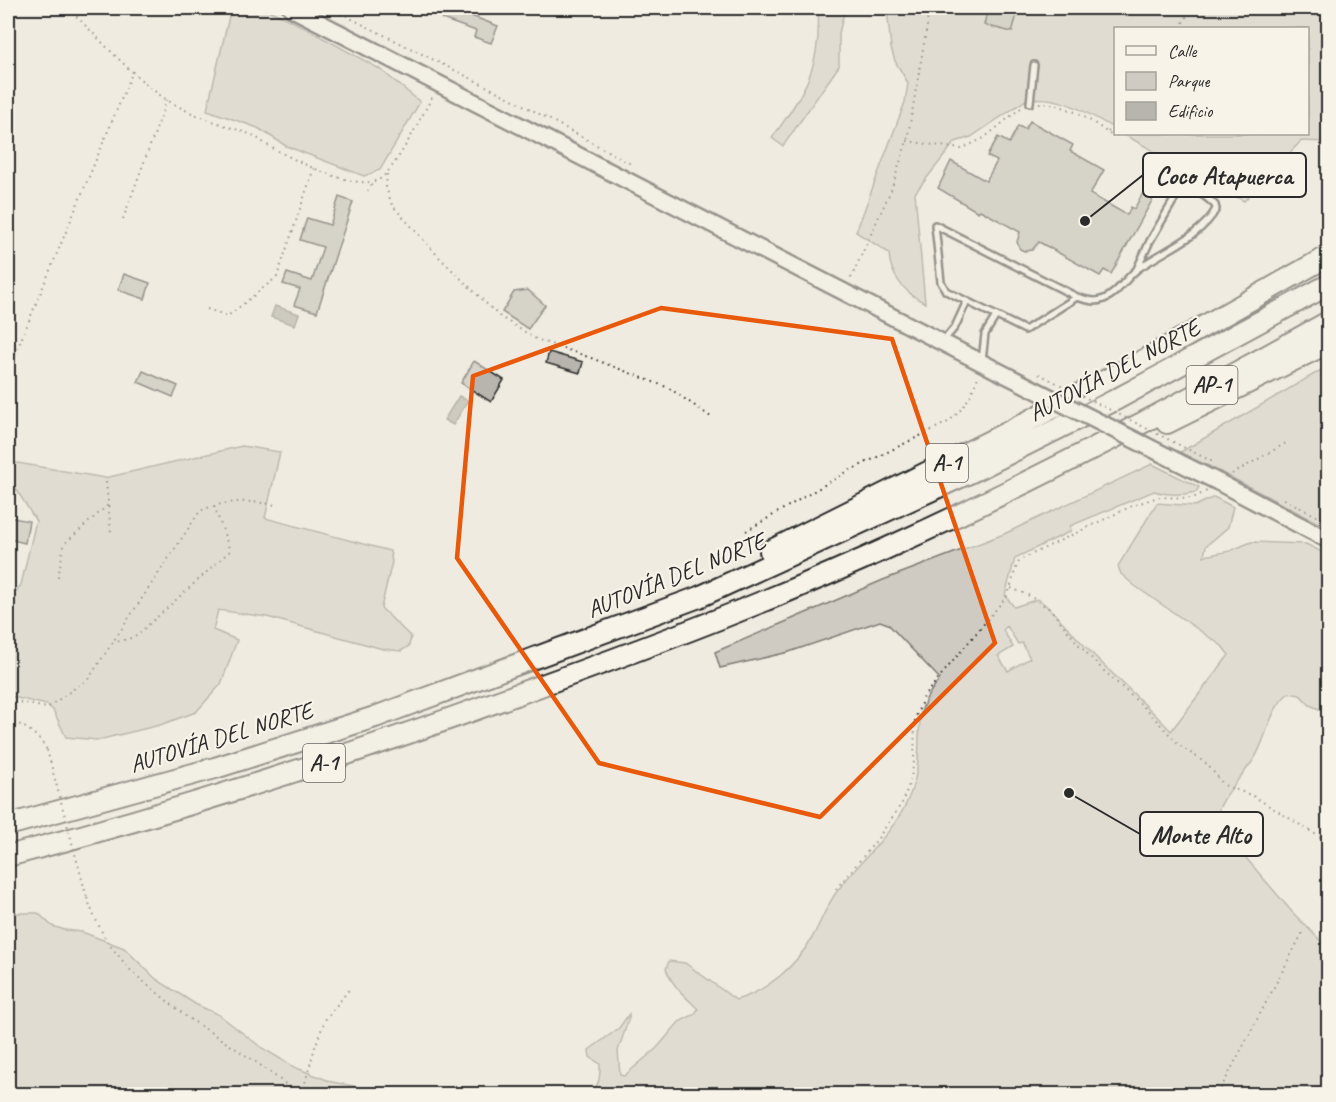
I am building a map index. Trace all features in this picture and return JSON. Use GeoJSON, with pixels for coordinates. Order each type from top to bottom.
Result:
{"type":"FeatureCollection","features":[{"type":"Feature","properties":{"kind":"highway","name":"A-1"},"geometry":{"type":"LineString","coordinates":[[555,651],[827,523],[1000,436],[1153,355],[1329,256]]}},
{"type":"Feature","properties":{"kind":"highway","name":"AUTOVÍA DEL NORTE"},"geometry":{"type":"LineString","coordinates":[[8,825],[215,768],[375,717],[699,597],[978,469],[1117,399],[1329,285]]}},
{"type":"Feature","properties":{"kind":"highway","name":"AP-1"},"geometry":{"type":"LineString","coordinates":[[1095,448],[1329,322]]}},
{"type":"Feature","properties":{"kind":"highway","name":"A-1"},"geometry":{"type":"LineString","coordinates":[[8,856],[316,766],[634,652],[792,590],[893,546],[1095,448],[1118,446],[1329,343]]}},
{"type":"Feature","properties":{"kind":"main road"},"geometry":{"type":"LineString","coordinates":[[291,8],[1329,540]]}},
{"type":"Feature","properties":{"kind":"lane"},"geometry":{"type":"LineString","coordinates":[[1030,103],[1034,65]]}},
{"type":"Feature","properties":{"kind":"lane"},"geometry":{"type":"LineString","coordinates":[[1077,297],[1025,330],[946,291],[941,282],[935,225],[1077,297],[1095,302],[1117,291],[1137,269],[1181,243],[1212,217],[1216,209],[1215,205],[1191,189],[1184,189],[1178,193],[1150,241],[1137,269]]}},
{"type":"Feature","properties":{"kind":"lane"},"geometry":{"type":"LineString","coordinates":[[944,341],[955,327],[967,301]]}},
{"type":"Feature","properties":{"kind":"lane"},"geometry":{"type":"LineString","coordinates":[[982,362],[985,334],[996,316]]}},
{"type":"Feature","properties":{"kind":"path"},"geometry":{"type":"LineString","coordinates":[[68,8],[133,71],[167,100],[222,126],[255,136],[266,145],[314,168],[349,180],[373,182]]}},
{"type":"Feature","properties":{"kind":"path"},"geometry":{"type":"LineString","coordinates":[[843,291],[891,190],[907,141],[927,26],[928,8]]}},
{"type":"Feature","properties":{"kind":"path"},"geometry":{"type":"LineString","coordinates":[[1181,27],[1187,16]]}},
{"type":"Feature","properties":{"kind":"path"},"geometry":{"type":"LineString","coordinates":[[8,371],[133,71]]}},
{"type":"Feature","properties":{"kind":"path"},"geometry":{"type":"LineString","coordinates":[[438,84],[420,120],[387,174],[386,187],[392,205],[439,257],[499,316],[536,339],[669,388],[711,417]]}},
{"type":"Feature","properties":{"kind":"path"},"geometry":{"type":"LineString","coordinates":[[123,219],[167,100]]}},
{"type":"Feature","properties":{"kind":"path"},"geometry":{"type":"LineString","coordinates":[[907,141],[961,149],[984,138],[1020,108],[1030,103],[1048,103],[1067,109],[1086,118],[1112,136]]}},
{"type":"Feature","properties":{"kind":"path"},"geometry":{"type":"LineString","coordinates":[[1107,132],[1114,124]]}},
{"type":"Feature","properties":{"kind":"path"},"geometry":{"type":"LineString","coordinates":[[207,309],[228,316],[277,277],[314,168]]}},
{"type":"Feature","properties":{"kind":"path"},"geometry":{"type":"LineString","coordinates":[[368,190],[373,182],[387,174]]}},
{"type":"Feature","properties":{"kind":"path"},"geometry":{"type":"LineString","coordinates":[[746,531],[843,474],[948,422],[962,410],[969,400],[982,362]]}},
{"type":"Feature","properties":{"kind":"path"},"geometry":{"type":"LineString","coordinates":[[1036,373],[1215,463]]}},
{"type":"Feature","properties":{"kind":"path"},"geometry":{"type":"LineString","coordinates":[[836,889],[876,841],[902,803],[914,762],[915,719],[924,696],[1007,596],[1015,568],[1020,560],[1134,504],[1158,497],[1181,499],[1203,494],[1286,443]]}},
{"type":"Feature","properties":{"kind":"path"},"geometry":{"type":"LineString","coordinates":[[106,482],[111,532]]}},
{"type":"Feature","properties":{"kind":"path"},"geometry":{"type":"LineString","coordinates":[[8,700],[47,708],[88,678],[200,511],[214,505],[253,501],[275,504]]}},
{"type":"Feature","properties":{"kind":"path"},"geometry":{"type":"LineString","coordinates":[[58,577],[64,544],[108,504]]}},
{"type":"Feature","properties":{"kind":"path"},"geometry":{"type":"LineString","coordinates":[[112,643],[135,637],[230,551],[214,505]]}},
{"type":"Feature","properties":{"kind":"path"},"geometry":{"type":"LineString","coordinates":[[1011,588],[1051,610],[1103,670],[1147,710],[1180,746],[1206,764],[1224,785],[1253,796],[1329,842]]}},
{"type":"Feature","properties":{"kind":"path"},"geometry":{"type":"LineString","coordinates":[[8,720],[27,728],[47,750],[87,898],[107,942],[132,972],[187,1017],[256,1062],[301,1095],[325,1020],[351,987]]}},
{"type":"Feature","properties":{"kind":"path"},"geometry":{"type":"LineString","coordinates":[[1218,1095],[1304,930]]}},
{"type":"Feature","properties":{"kind":"highlighted area"},"geometry":{"type":"Polygon","coordinates":[[[661,308],[892,339],[995,643],[820,817],[599,763],[457,558],[473,376],[661,308]]]}},
{"type":"Feature","properties":{"kind":"green space"},"geometry":{"type":"Polygon","coordinates":[[[231,8],[264,8],[294,22],[380,69],[420,102],[380,170],[364,176],[286,146],[258,128],[207,110],[231,8]]]}},
{"type":"Feature","properties":{"kind":"green space"},"geometry":{"type":"Polygon","coordinates":[[[818,8],[845,8],[839,33],[839,66],[783,146],[772,138],[794,107],[809,78],[817,46],[818,8]]]}},
{"type":"Feature","properties":{"kind":"green space"},"geometry":{"type":"Polygon","coordinates":[[[887,8],[1328,8],[1328,142],[1301,141],[1244,201],[1125,135],[1309,135],[1309,27],[1114,27],[1114,128],[1061,102],[1050,99],[1026,100],[971,137],[955,142],[915,193],[925,303],[900,283],[892,269],[889,253],[856,232],[905,102],[908,83],[895,61],[891,48],[887,8]]]}},
{"type":"Feature","properties":{"kind":"green space"},"geometry":{"type":"Polygon","coordinates":[[[1328,366],[1328,528],[1209,466],[1179,453],[1328,366]]]}},
{"type":"Feature","properties":{"kind":"green space"},"geometry":{"type":"Polygon","coordinates":[[[242,446],[280,452],[265,518],[390,551],[392,562],[381,608],[411,637],[409,646],[401,651],[383,649],[267,617],[218,610],[213,630],[237,640],[221,684],[196,712],[160,725],[98,740],[66,737],[53,710],[47,705],[8,696],[8,602],[21,585],[36,521],[8,476],[12,462],[105,478],[242,446]]]}},
{"type":"Feature","properties":{"kind":"green space"},"geometry":{"type":"Polygon","coordinates":[[[1152,464],[1199,487],[1196,492],[1185,494],[1154,491],[1070,526],[1071,531],[1015,558],[1005,595],[1014,607],[1038,599],[1171,731],[1229,655],[1222,646],[1121,574],[1118,566],[1157,503],[1195,506],[1214,497],[1233,507],[1228,527],[1206,546],[1204,556],[1230,551],[1251,542],[1306,544],[1328,555],[1328,713],[1310,705],[1300,695],[1289,693],[1282,699],[1254,759],[1220,807],[1216,823],[1293,913],[1328,948],[1328,1094],[590,1094],[599,1080],[600,1064],[590,1057],[589,1050],[619,1028],[629,1014],[618,1051],[620,1075],[624,1076],[657,1048],[679,1022],[695,1014],[698,1009],[672,981],[666,969],[669,961],[685,963],[736,1000],[759,991],[789,968],[812,938],[838,890],[900,815],[914,782],[922,708],[940,679],[888,624],[880,621],[789,652],[720,668],[715,652],[883,580],[1004,534],[1152,464]],[[1007,626],[1003,630],[1013,647],[998,656],[1008,671],[1030,658],[1022,643],[1018,644],[1007,626]]]}},
{"type":"Feature","properties":{"kind":"green space"},"geometry":{"type":"Polygon","coordinates":[[[8,913],[38,913],[52,926],[82,932],[124,948],[156,979],[195,1004],[219,1015],[262,1048],[294,1067],[332,1082],[376,1094],[8,1094],[8,913]]]}},
{"type":"Feature","properties":{"kind":"shaded area"},"geometry":{"type":"Polygon","coordinates":[[[275,306],[299,314],[295,325],[271,317],[275,306]]]}},
{"type":"Feature","properties":{"kind":"shaded area"},"geometry":{"type":"Polygon","coordinates":[[[459,396],[468,401],[453,425],[444,420],[459,396]]]}},
{"type":"Feature","properties":{"kind":"building"},"geometry":{"type":"Polygon","coordinates":[[[446,8],[468,8],[466,14],[498,26],[491,43],[474,37],[476,31],[442,19],[446,8]]]}},
{"type":"Feature","properties":{"kind":"building"},"geometry":{"type":"Polygon","coordinates":[[[988,8],[1017,15],[1012,32],[984,25],[988,8]]]}},
{"type":"Feature","properties":{"kind":"building"},"geometry":{"type":"Polygon","coordinates":[[[1030,121],[1073,145],[1070,151],[1104,170],[1090,194],[1127,215],[1131,207],[1134,209],[1163,157],[1173,163],[1111,274],[1104,270],[1100,276],[1039,242],[1032,250],[1024,251],[1020,249],[1017,242],[1020,232],[980,210],[978,212],[938,188],[951,161],[986,181],[997,161],[987,156],[998,137],[1009,143],[1018,126],[1025,129],[1030,121]]]}},
{"type":"Feature","properties":{"kind":"building"},"geometry":{"type":"Polygon","coordinates":[[[339,197],[353,202],[317,312],[294,305],[300,289],[283,284],[287,273],[312,281],[323,247],[300,240],[307,218],[330,225],[339,197]]]}},
{"type":"Feature","properties":{"kind":"building"},"geometry":{"type":"Polygon","coordinates":[[[124,274],[150,283],[145,299],[118,290],[124,274]]]}},
{"type":"Feature","properties":{"kind":"building"},"geometry":{"type":"Polygon","coordinates":[[[528,290],[545,305],[528,329],[502,312],[514,292],[528,290]]]}},
{"type":"Feature","properties":{"kind":"building"},"geometry":{"type":"Polygon","coordinates":[[[549,352],[583,362],[580,373],[546,363],[549,352]]]}},
{"type":"Feature","properties":{"kind":"building"},"geometry":{"type":"Polygon","coordinates":[[[474,361],[504,380],[491,402],[461,383],[474,361]]]}},
{"type":"Feature","properties":{"kind":"building"},"geometry":{"type":"Polygon","coordinates":[[[143,371],[178,386],[173,397],[138,382],[143,371]]]}},
{"type":"Feature","properties":{"kind":"building"},"geometry":{"type":"Polygon","coordinates":[[[8,517],[29,521],[25,543],[8,539],[8,517]]]}},
{"type":"Feature","properties":{"kind":"place","name":"Coco Atapuerca"},"geometry":{"type":"Point","coordinates":[1085,221]}},
{"type":"Feature","properties":{"kind":"place","name":"Monte Alto"},"geometry":{"type":"Point","coordinates":[1069,793]}}]}
